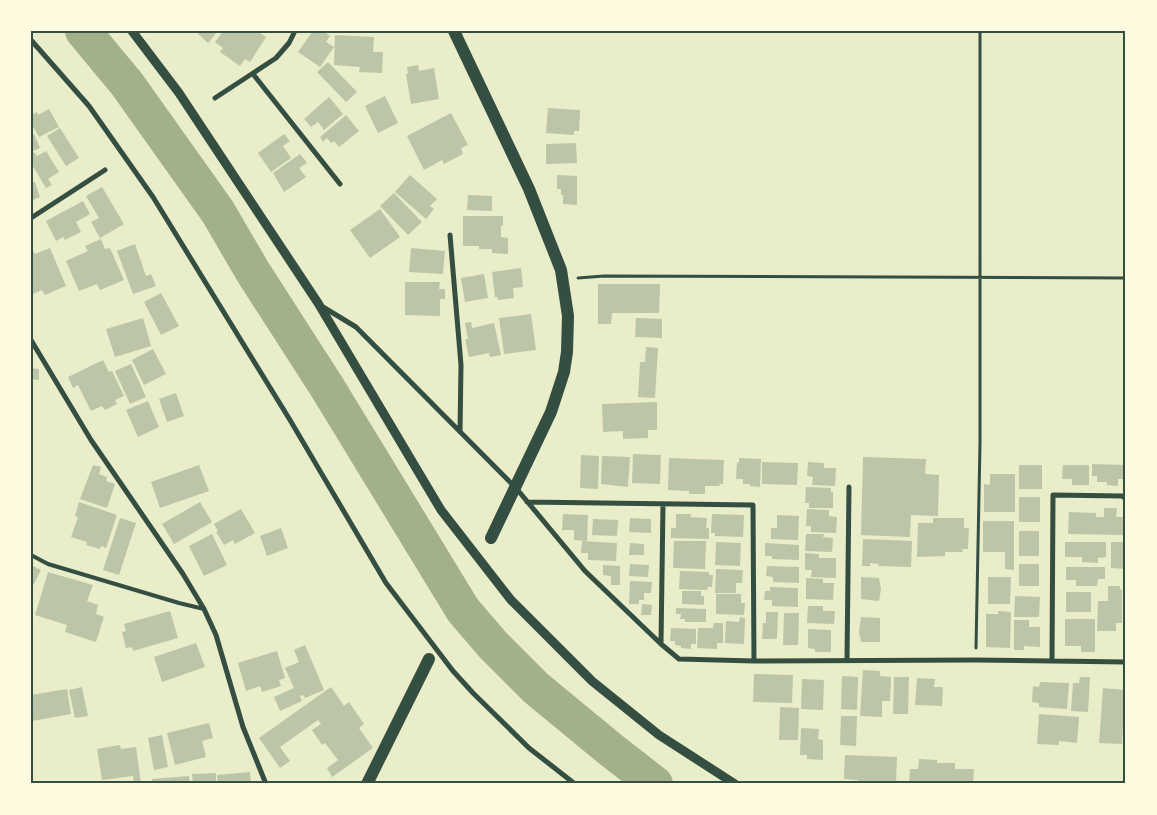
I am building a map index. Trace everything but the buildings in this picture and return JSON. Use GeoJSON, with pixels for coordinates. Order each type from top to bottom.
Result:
{"type":"FeatureCollection","features":[{"type":"Feature","properties":{"kind":"main road"},"geometry":{"type":"LineString","coordinates":[[454,31],[529,189],[561,270],[568,334],[564,372],[551,412],[491,538]]}},
{"type":"Feature","properties":{"kind":"main road"},"geometry":{"type":"LineString","coordinates":[[367,784],[429,659]]}},
{"type":"Feature","properties":{"kind":"street"},"geometry":{"type":"LineString","coordinates":[[132,31],[179,93],[318,303],[441,510],[511,600],[592,681],[659,735],[735,784]]}},
{"type":"Feature","properties":{"kind":"street"},"geometry":{"type":"LineString","coordinates":[[215,98],[276,58],[290,43],[296,31]]}},
{"type":"Feature","properties":{"kind":"street"},"geometry":{"type":"LineString","coordinates":[[31,40],[89,106],[153,197],[290,420],[386,582],[473,693],[529,748],[575,784]]}},
{"type":"Feature","properties":{"kind":"street"},"geometry":{"type":"LineString","coordinates":[[253,74],[340,184]]}},
{"type":"Feature","properties":{"kind":"street"},"geometry":{"type":"LineString","coordinates":[[31,218],[105,170]]}},
{"type":"Feature","properties":{"kind":"street"},"geometry":{"type":"LineString","coordinates":[[450,235],[461,365],[460,432]]}},
{"type":"Feature","properties":{"kind":"street"},"geometry":{"type":"LineString","coordinates":[[318,303],[356,327],[516,488],[585,571],[679,659],[1126,662]]}},
{"type":"Feature","properties":{"kind":"street"},"geometry":{"type":"LineString","coordinates":[[31,340],[91,440],[183,574],[204,609],[216,635],[243,727],[266,784]]}},
{"type":"Feature","properties":{"kind":"street"},"geometry":{"type":"LineString","coordinates":[[847,659],[849,487]]}},
{"type":"Feature","properties":{"kind":"street"},"geometry":{"type":"LineString","coordinates":[[1052,661],[1053,495],[1122,496],[1126,498]]}},
{"type":"Feature","properties":{"kind":"street"},"geometry":{"type":"LineString","coordinates":[[527,502],[753,505],[754,661]]}},
{"type":"Feature","properties":{"kind":"street"},"geometry":{"type":"LineString","coordinates":[[661,644],[663,504]]}},
{"type":"Feature","properties":{"kind":"lane"},"geometry":{"type":"LineString","coordinates":[[31,555],[48,564],[204,609]]}},
{"type":"Feature","properties":{"kind":"path"},"geometry":{"type":"LineString","coordinates":[[976,660],[980,443],[980,31]]}},
{"type":"Feature","properties":{"kind":"path"},"geometry":{"type":"LineString","coordinates":[[562,279],[604,276],[1126,278]]}},
{"type":"Feature","properties":{"kind":"waterway"},"geometry":{"type":"LineString","coordinates":[[83,31],[127,84],[218,212],[253,272],[327,387],[463,610],[493,645],[536,688],[655,784]]}}]}
